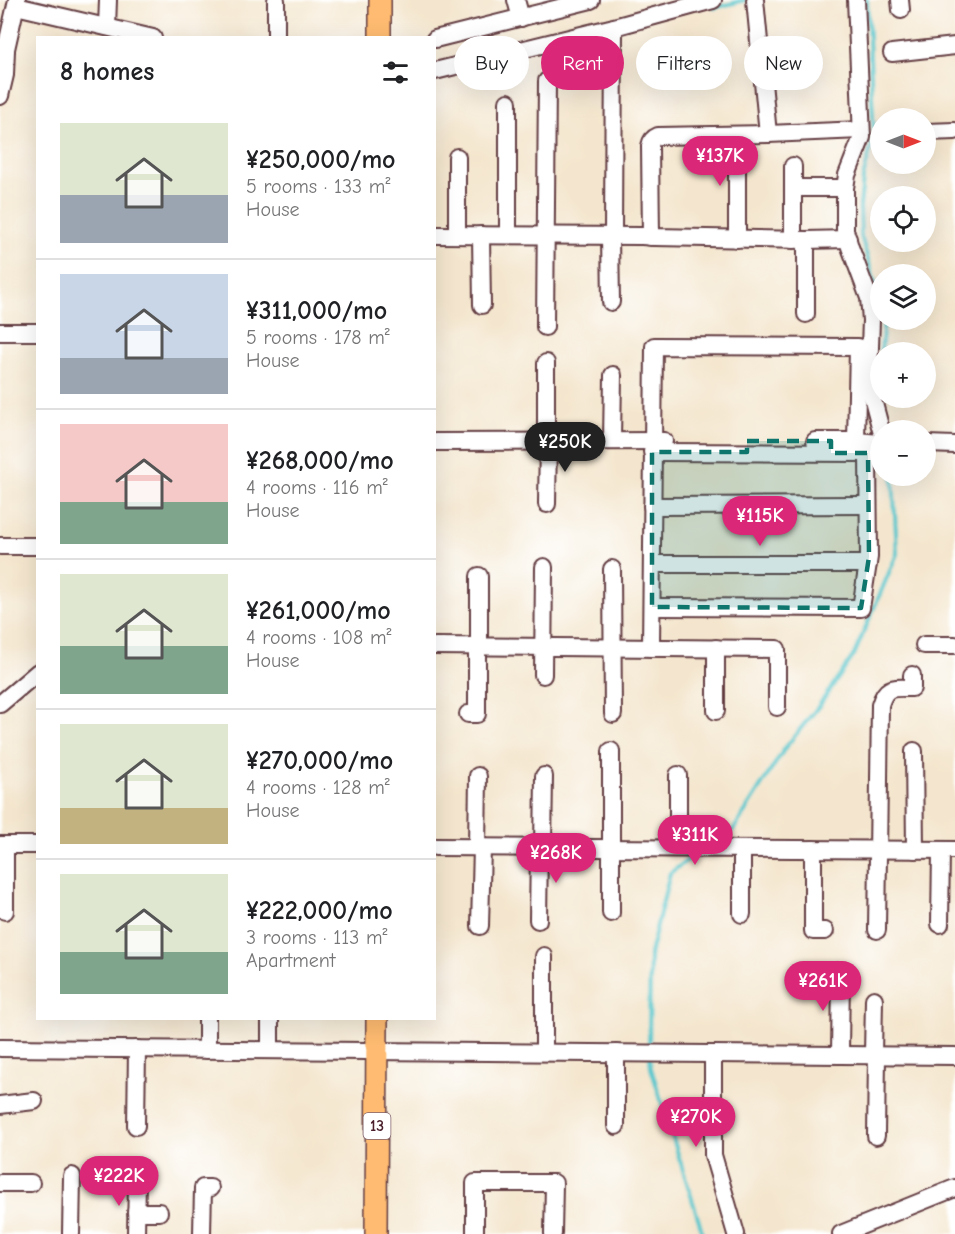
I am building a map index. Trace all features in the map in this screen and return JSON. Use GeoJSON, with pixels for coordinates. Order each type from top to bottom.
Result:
{"type":"FeatureCollection","features":[{"type":"Feature","properties":{"kind":"main road"},"geometry":{"type":"LineString","coordinates":[[380,0],[380,36]]}},
{"type":"Feature","properties":{"kind":"main road","name":"13"},"geometry":{"type":"LineString","coordinates":[[376,1234],[377,1020]]}},
{"type":"Feature","properties":{"kind":"street"},"geometry":{"type":"LineString","coordinates":[[101,30],[108,0]]}},
{"type":"Feature","properties":{"kind":"street"},"geometry":{"type":"LineString","coordinates":[[276,0],[276,36]]}},
{"type":"Feature","properties":{"kind":"street"},"geometry":{"type":"LineString","coordinates":[[516,0],[521,18]]}},
{"type":"Feature","properties":{"kind":"street"},"geometry":{"type":"LineString","coordinates":[[436,71],[713,0]]}},
{"type":"Feature","properties":{"kind":"street"},"geometry":{"type":"LineString","coordinates":[[755,0],[768,134]]}},
{"type":"Feature","properties":{"kind":"street"},"geometry":{"type":"LineString","coordinates":[[856,0],[862,137],[847,175],[845,230],[869,298],[871,320],[869,375],[878,420]]}},
{"type":"Feature","properties":{"kind":"street"},"geometry":{"type":"LineString","coordinates":[[436,39],[584,1]]}},
{"type":"Feature","properties":{"kind":"street"},"geometry":{"type":"LineString","coordinates":[[0,96],[5,75],[3,56],[16,3],[101,30],[140,36]]}},
{"type":"Feature","properties":{"kind":"street"},"geometry":{"type":"LineString","coordinates":[[611,302],[614,27]]}},
{"type":"Feature","properties":{"kind":"street"},"geometry":{"type":"LineString","coordinates":[[892,53],[955,46]]}},
{"type":"Feature","properties":{"kind":"street"},"geometry":{"type":"LineString","coordinates":[[545,327],[547,90]]}},
{"type":"Feature","properties":{"kind":"street"},"geometry":{"type":"LineString","coordinates":[[508,102],[508,236]]}},
{"type":"Feature","properties":{"kind":"street"},"geometry":{"type":"LineString","coordinates":[[651,237],[650,146],[651,141],[658,136],[861,130]]}},
{"type":"Feature","properties":{"kind":"street"},"geometry":{"type":"LineString","coordinates":[[936,132],[955,131]]}},
{"type":"Feature","properties":{"kind":"street"},"geometry":{"type":"LineString","coordinates":[[737,135],[737,239]]}},
{"type":"Feature","properties":{"kind":"street"},"geometry":{"type":"LineString","coordinates":[[457,157],[457,235]]}},
{"type":"Feature","properties":{"kind":"street"},"geometry":{"type":"LineString","coordinates":[[793,166],[793,188],[806,314]]}},
{"type":"Feature","properties":{"kind":"street"},"geometry":{"type":"LineString","coordinates":[[793,188],[845,188]]}},
{"type":"Feature","properties":{"kind":"street"},"geometry":{"type":"LineString","coordinates":[[436,235],[848,239]]}},
{"type":"Feature","properties":{"kind":"street"},"geometry":{"type":"LineString","coordinates":[[481,235],[482,305]]}},
{"type":"Feature","properties":{"kind":"street"},"geometry":{"type":"LineString","coordinates":[[0,332],[36,332]]}},
{"type":"Feature","properties":{"kind":"street"},"geometry":{"type":"LineString","coordinates":[[651,648],[654,346],[858,346],[856,441]]}},
{"type":"Feature","properties":{"kind":"street"},"geometry":{"type":"LineString","coordinates":[[546,363],[548,504]]}},
{"type":"Feature","properties":{"kind":"street"},"geometry":{"type":"LineString","coordinates":[[612,441],[613,375]]}},
{"type":"Feature","properties":{"kind":"street"},"geometry":{"type":"LineString","coordinates":[[436,442],[612,441],[652,447],[831,447],[868,453],[868,564],[861,608],[652,607]]}},
{"type":"Feature","properties":{"kind":"street"},"geometry":{"type":"LineString","coordinates":[[831,447],[856,441],[870,442]]}},
{"type":"Feature","properties":{"kind":"street"},"geometry":{"type":"LineString","coordinates":[[936,444],[955,444]]}},
{"type":"Feature","properties":{"kind":"street"},"geometry":{"type":"LineString","coordinates":[[652,506],[868,505]]}},
{"type":"Feature","properties":{"kind":"street"},"geometry":{"type":"LineString","coordinates":[[0,546],[36,546]]}},
{"type":"Feature","properties":{"kind":"street"},"geometry":{"type":"LineString","coordinates":[[652,564],[868,564]]}},
{"type":"Feature","properties":{"kind":"street"},"geometry":{"type":"LineString","coordinates":[[543,675],[544,567]]}},
{"type":"Feature","properties":{"kind":"street"},"geometry":{"type":"LineString","coordinates":[[612,569],[613,714]]}},
{"type":"Feature","properties":{"kind":"street"},"geometry":{"type":"LineString","coordinates":[[468,714],[477,714],[479,576]]}},
{"type":"Feature","properties":{"kind":"street"},"geometry":{"type":"LineString","coordinates":[[924,645],[955,645]]}},
{"type":"Feature","properties":{"kind":"street"},"geometry":{"type":"LineString","coordinates":[[436,646],[777,649],[777,707]]}},
{"type":"Feature","properties":{"kind":"street"},"geometry":{"type":"LineString","coordinates":[[716,648],[716,711]]}},
{"type":"Feature","properties":{"kind":"street"},"geometry":{"type":"LineString","coordinates":[[0,704],[36,674]]}},
{"type":"Feature","properties":{"kind":"street"},"geometry":{"type":"LineString","coordinates":[[877,930],[880,705],[885,692],[890,688],[912,688],[912,675]]}},
{"type":"Feature","properties":{"kind":"street"},"geometry":{"type":"LineString","coordinates":[[611,751],[611,913]]}},
{"type":"Feature","properties":{"kind":"street"},"geometry":{"type":"LineString","coordinates":[[914,751],[915,850]]}},
{"type":"Feature","properties":{"kind":"street"},"geometry":{"type":"LineString","coordinates":[[678,775],[678,848]]}},
{"type":"Feature","properties":{"kind":"street"},"geometry":{"type":"LineString","coordinates":[[478,776],[480,926]]}},
{"type":"Feature","properties":{"kind":"street"},"geometry":{"type":"LineString","coordinates":[[538,920],[544,776]]}},
{"type":"Feature","properties":{"kind":"street"},"geometry":{"type":"LineString","coordinates":[[5,910],[2,845],[36,845]]}},
{"type":"Feature","properties":{"kind":"street"},"geometry":{"type":"LineString","coordinates":[[436,847],[948,850],[940,924]]}},
{"type":"Feature","properties":{"kind":"street"},"geometry":{"type":"LineString","coordinates":[[742,849],[742,914]]}},
{"type":"Feature","properties":{"kind":"street"},"geometry":{"type":"LineString","coordinates":[[813,849],[813,931],[825,931]]}},
{"type":"Feature","properties":{"kind":"street"},"geometry":{"type":"LineString","coordinates":[[544,956],[544,1052]]}},
{"type":"Feature","properties":{"kind":"street"},"geometry":{"type":"LineString","coordinates":[[840,1055],[841,971]]}},
{"type":"Feature","properties":{"kind":"street"},"geometry":{"type":"LineString","coordinates":[[874,999],[876,1136]]}},
{"type":"Feature","properties":{"kind":"street"},"geometry":{"type":"LineString","coordinates":[[207,1020],[207,1050]]}},
{"type":"Feature","properties":{"kind":"street"},"geometry":{"type":"LineString","coordinates":[[270,1020],[270,1050]]}},
{"type":"Feature","properties":{"kind":"street"},"geometry":{"type":"LineString","coordinates":[[0,1048],[955,1056]]}},
{"type":"Feature","properties":{"kind":"street"},"geometry":{"type":"LineString","coordinates":[[136,1126],[137,1049]]}},
{"type":"Feature","properties":{"kind":"street"},"geometry":{"type":"LineString","coordinates":[[616,1053],[616,1126]]}},
{"type":"Feature","properties":{"kind":"street"},"geometry":{"type":"LineString","coordinates":[[713,1054],[713,1155],[736,1234]]}},
{"type":"Feature","properties":{"kind":"street"},"geometry":{"type":"LineString","coordinates":[[0,1105],[34,1101]]}},
{"type":"Feature","properties":{"kind":"street"},"geometry":{"type":"LineString","coordinates":[[71,1234],[72,1176]]}},
{"type":"Feature","properties":{"kind":"street"},"geometry":{"type":"LineString","coordinates":[[136,1234],[137,1180]]}},
{"type":"Feature","properties":{"kind":"street"},"geometry":{"type":"LineString","coordinates":[[0,1183],[30,1183]]}},
{"type":"Feature","properties":{"kind":"street"},"geometry":{"type":"LineString","coordinates":[[475,1234],[475,1183],[554,1184],[553,1234]]}},
{"type":"Feature","properties":{"kind":"street"},"geometry":{"type":"LineString","coordinates":[[202,1234],[203,1188],[210,1188]]}},
{"type":"Feature","properties":{"kind":"street"},"geometry":{"type":"LineString","coordinates":[[841,1234],[955,1188]]}},
{"type":"Feature","properties":{"kind":"street"},"geometry":{"type":"LineString","coordinates":[[136,1212],[159,1212]]}},
{"type":"Feature","properties":{"kind":"highlighted area"},"geometry":{"type":"Polygon","coordinates":[[[747,441],[831,441],[831,453],[868,453],[869,557],[861,608],[652,607],[652,452],[747,452],[747,441]]]}},
{"type":"Feature","properties":{"kind":"waterway"},"geometry":{"type":"LineString","coordinates":[[714,8],[745,0]]}},
{"type":"Feature","properties":{"kind":"waterway"},"geometry":{"type":"LineString","coordinates":[[867,0],[874,136],[863,178],[860,207],[861,236],[870,266]]}},
{"type":"Feature","properties":{"kind":"waterway"},"geometry":{"type":"LineString","coordinates":[[882,342],[883,330]]}},
{"type":"Feature","properties":{"kind":"waterway"},"geometry":{"type":"LineString","coordinates":[[884,408],[887,420]]}},
{"type":"Feature","properties":{"kind":"waterway"},"geometry":{"type":"LineString","coordinates":[[715,842],[734,829],[785,748],[818,707],[854,655],[897,554],[894,486]]}},
{"type":"Feature","properties":{"kind":"waterway"},"geometry":{"type":"LineString","coordinates":[[649,1049],[650,954],[670,873],[696,854]]}},
{"type":"Feature","properties":{"kind":"waterway"},"geometry":{"type":"LineString","coordinates":[[650,1057],[651,1068],[703,1234]]}}]}
